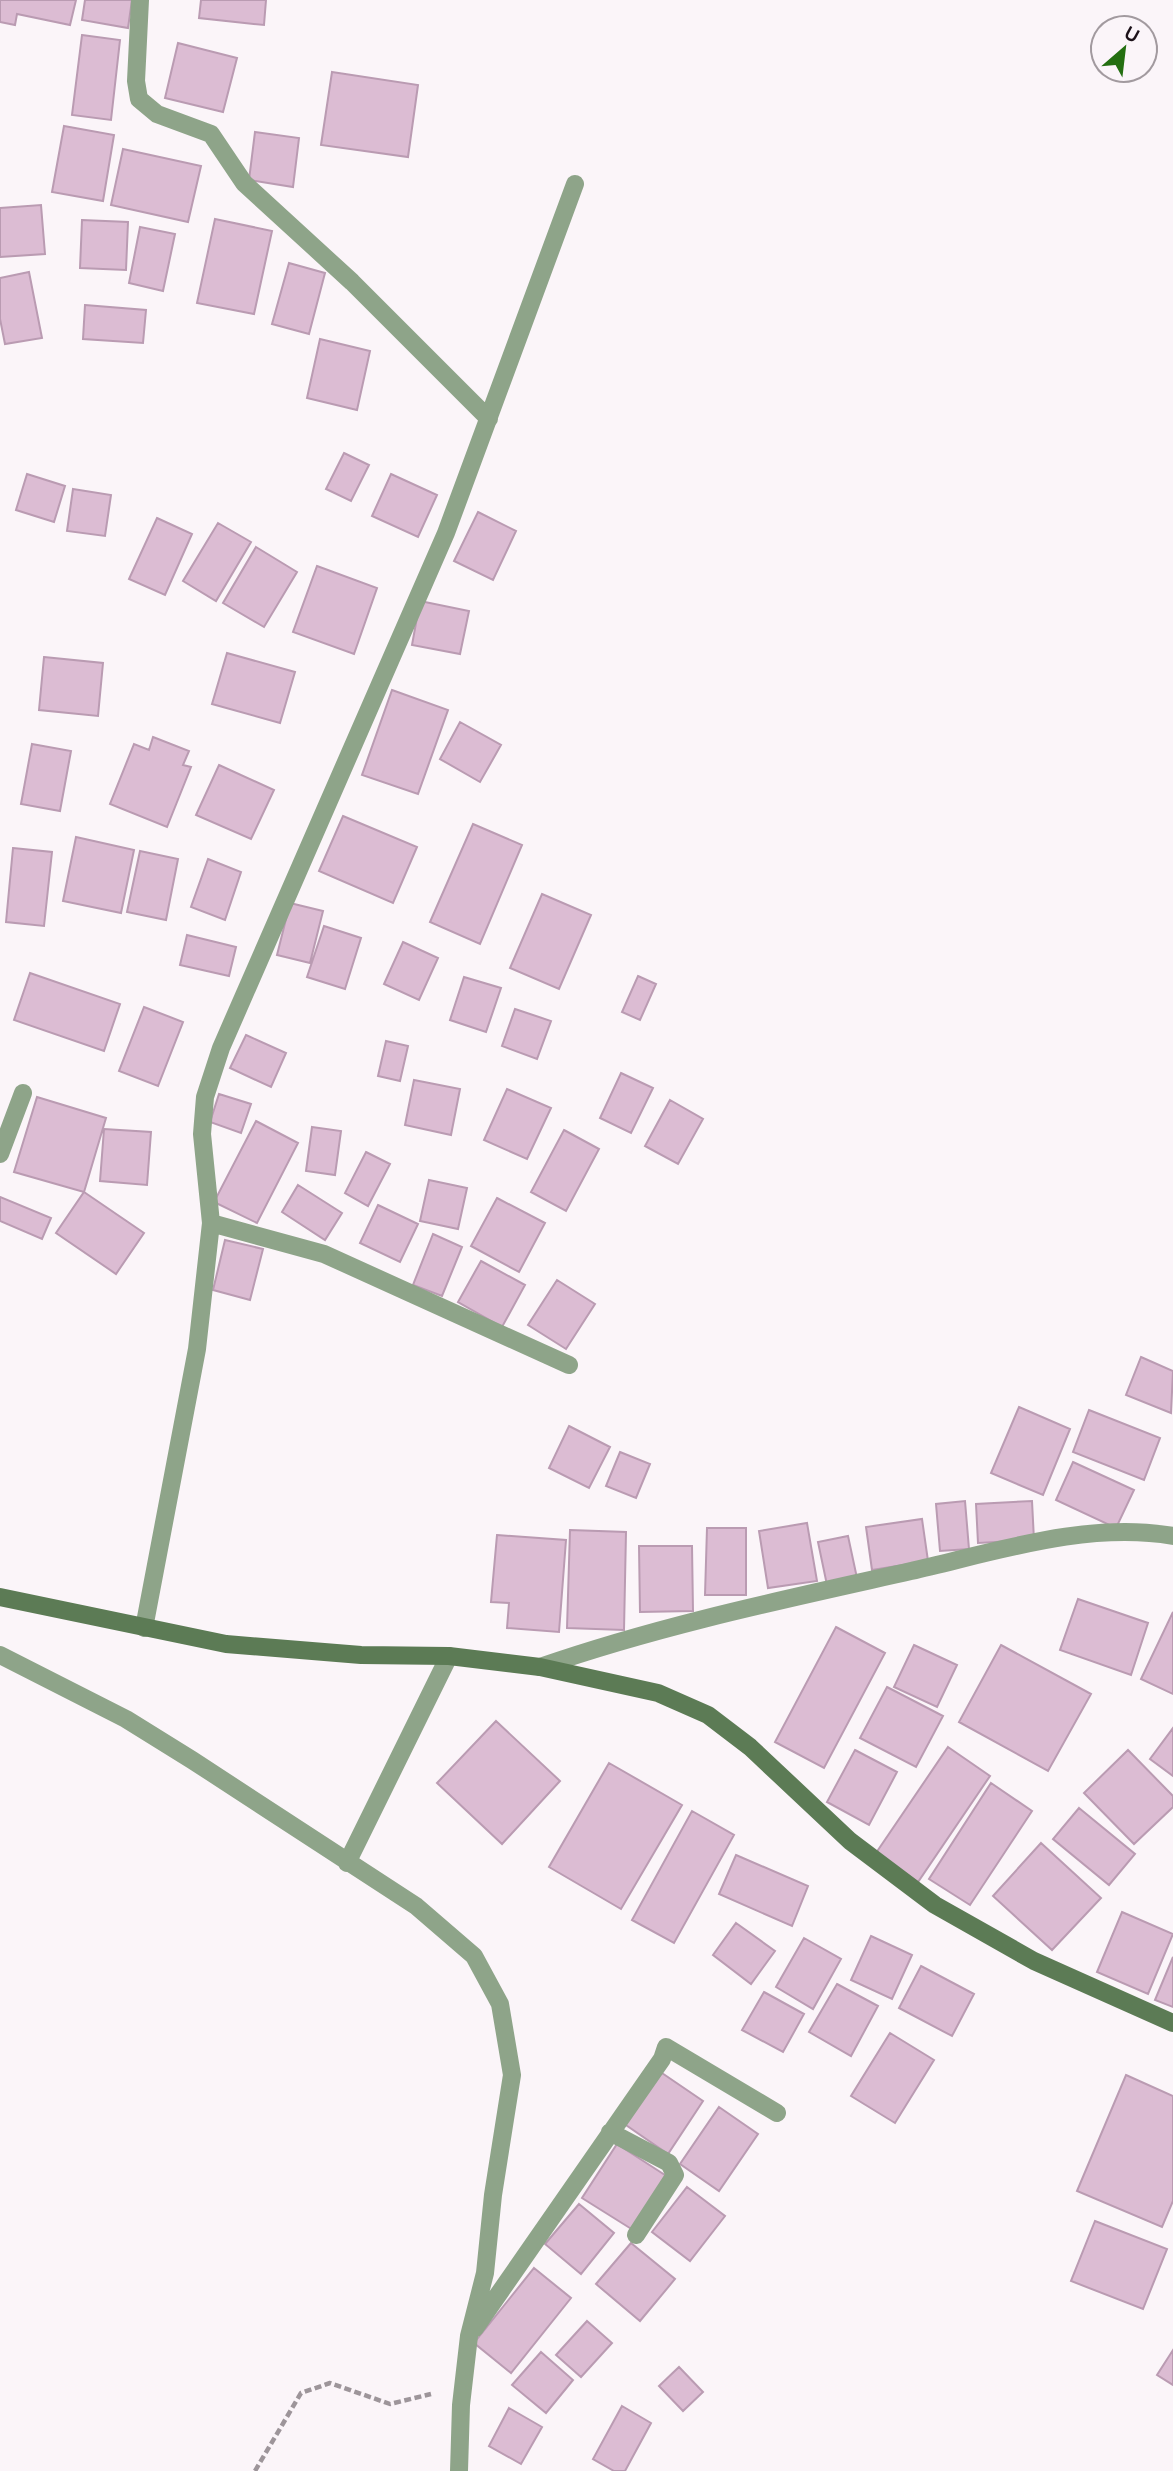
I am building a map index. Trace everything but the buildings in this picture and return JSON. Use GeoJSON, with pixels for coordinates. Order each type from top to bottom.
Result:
{"type":"FeatureCollection","features":[{"type":"Feature","properties":{"kind":"street"},"geometry":{"type":"LineString","coordinates":[[140,0],[136,81],[139,99],[157,114],[211,134],[244,183],[352,282],[489,419]]}},
{"type":"Feature","properties":{"kind":"street"},"geometry":{"type":"LineString","coordinates":[[144,1628],[197,1349],[211,1223],[202,1134],[205,1097],[221,1048],[441,544],[575,184]]}},
{"type":"Feature","properties":{"kind":"street"},"geometry":{"type":"LineString","coordinates":[[0,1154],[23,1093]]}},
{"type":"Feature","properties":{"kind":"street"},"geometry":{"type":"LineString","coordinates":[[211,1223],[324,1254],[569,1364]]}},
{"type":"Feature","properties":{"kind":"street"},"geometry":{"type":"LineString","coordinates":[[540,1667],[621,1639],[990,1553],[1082,1535],[1145,1531],[1172,1533]]}},
{"type":"Feature","properties":{"kind":"street"},"geometry":{"type":"LineString","coordinates":[[0,1597],[226,1644],[361,1656],[449,1656],[540,1667],[658,1693],[708,1715],[750,1747],[850,1841],[934,1905],[1034,1961],[1173,2023]]}},
{"type":"Feature","properties":{"kind":"street"},"geometry":{"type":"LineString","coordinates":[[0,1655],[137,1726],[416,1906],[474,1956],[500,2004],[512,2075],[493,2195],[485,2273],[469,2336],[461,2405],[459,2471]]}},
{"type":"Feature","properties":{"kind":"street"},"geometry":{"type":"LineString","coordinates":[[347,1863],[449,1656]]}},
{"type":"Feature","properties":{"kind":"street"},"geometry":{"type":"LineString","coordinates":[[469,2336],[662,2059],[666,2047],[777,2113]]}},
{"type":"Feature","properties":{"kind":"street"},"geometry":{"type":"LineString","coordinates":[[610,2132],[669,2163],[675,2175],[636,2235]]}},
{"type":"Feature","properties":{"kind":"path"},"geometry":{"type":"LineString","coordinates":[[255,2471],[302,2393],[330,2383],[390,2404],[434,2394],[461,2405]]}}]}
